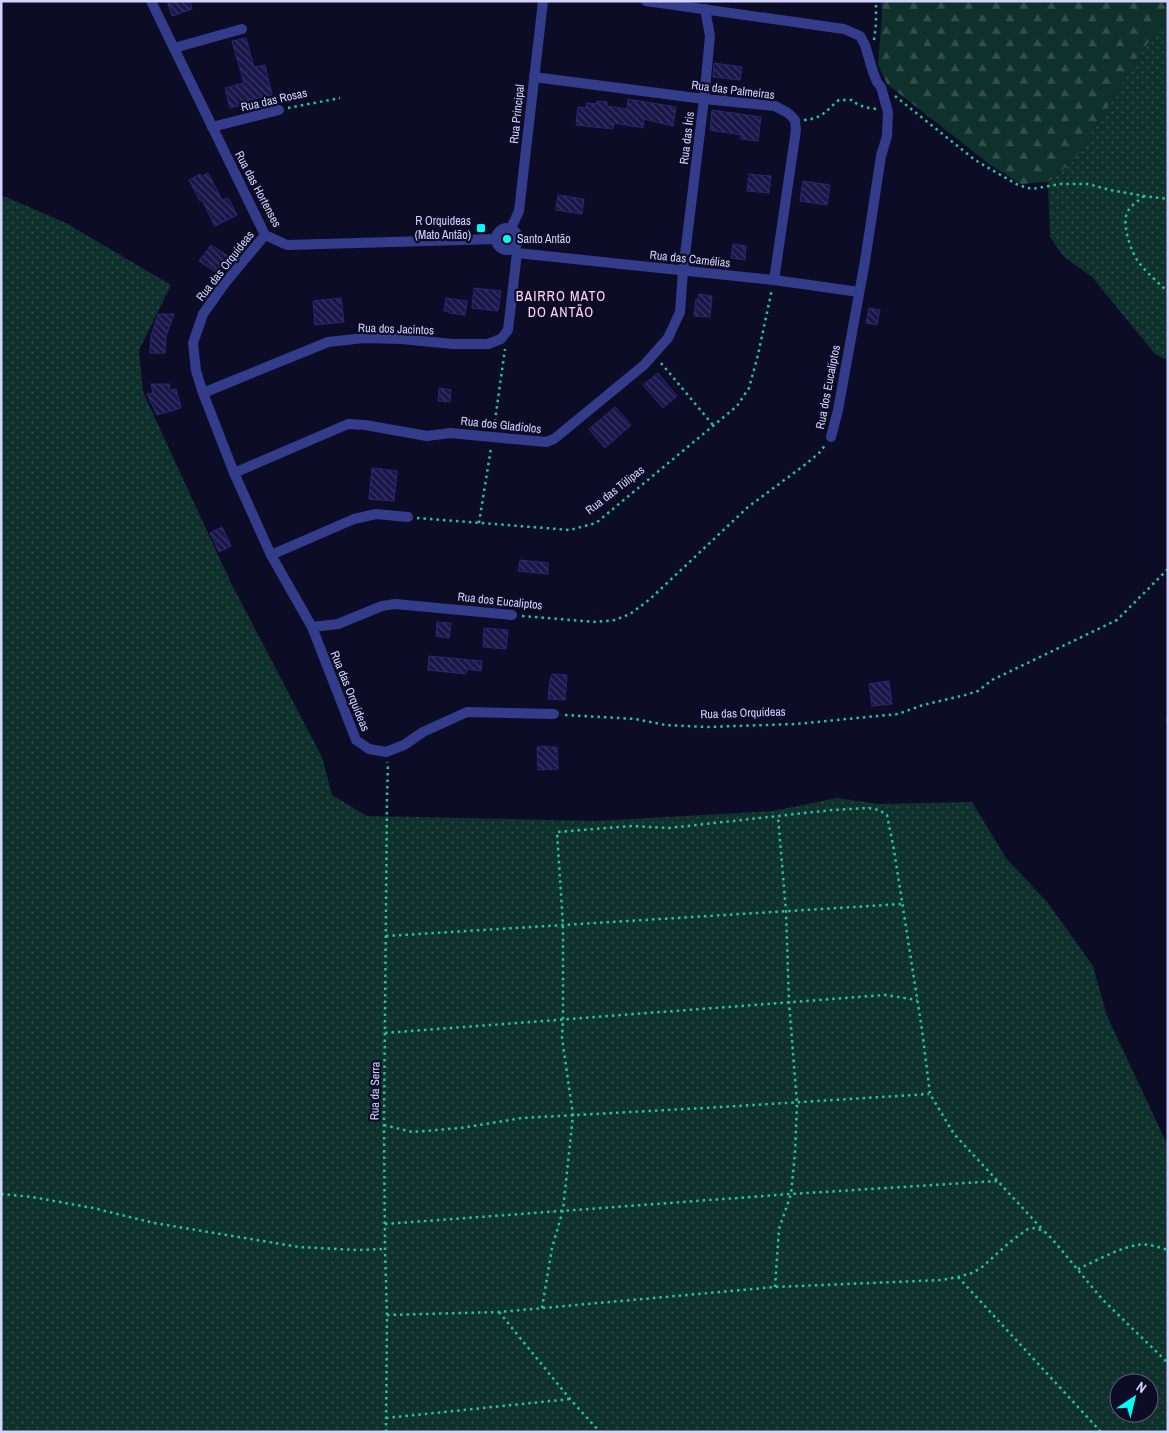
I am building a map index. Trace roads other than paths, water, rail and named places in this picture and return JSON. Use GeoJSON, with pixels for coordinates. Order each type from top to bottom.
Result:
{"type":"FeatureCollection","features":[{"type":"Feature","properties":{"kind":"street","name":"Rua das Hortenses"},"geometry":{"type":"LineString","coordinates":[[150,1],[265,235],[288,245],[496,239]]}},
{"type":"Feature","properties":{"kind":"street","name":"Rua Principal"},"geometry":{"type":"LineString","coordinates":[[511,228],[519,211],[543,1]]}},
{"type":"Feature","properties":{"kind":"street","name":"Rua dos Eucaliptos"},"geometry":{"type":"LineString","coordinates":[[646,1],[844,29],[860,36],[865,45],[868,59],[877,82],[881,87],[888,112],[887,136],[881,156],[865,261],[838,410],[831,437]]}},
{"type":"Feature","properties":{"kind":"street","name":"Rua das Íris"},"geometry":{"type":"LineString","coordinates":[[683,271],[710,36],[705,9]]}},
{"type":"Feature","properties":{"kind":"street"},"geometry":{"type":"LineString","coordinates":[[174,48],[242,28]]}},
{"type":"Feature","properties":{"kind":"street","name":"Rua das Palmeiras"},"geometry":{"type":"LineString","coordinates":[[534,77],[704,99],[775,106],[788,113],[795,120],[796,130],[774,280]]}},
{"type":"Feature","properties":{"kind":"street","name":"Rua das Rosas"},"geometry":{"type":"LineString","coordinates":[[212,127],[279,110]]}},
{"type":"Feature","properties":{"kind":"street"},"geometry":{"type":"LineString","coordinates":[[504,228],[511,228],[516,232],[518,238],[515,251],[504,250],[498,246],[496,239],[498,232],[504,228]]}},
{"type":"Feature","properties":{"kind":"street","name":"Rua das Orquídeas"},"geometry":{"type":"LineString","coordinates":[[265,235],[225,283],[203,314],[193,343],[196,371],[234,473],[271,555],[312,627],[356,740],[369,749],[386,752],[404,745],[423,732],[467,712],[554,714]]}},
{"type":"Feature","properties":{"kind":"street","name":"Rua das Camélias"},"geometry":{"type":"LineString","coordinates":[[515,251],[774,280],[859,292]]}},
{"type":"Feature","properties":{"kind":"street","name":"Rua dos Jacintos"},"geometry":{"type":"LineString","coordinates":[[203,393],[328,342],[364,338],[453,344],[488,344],[501,339],[508,330],[515,251]]}},
{"type":"Feature","properties":{"kind":"street","name":"Rua dos Gladíolos"},"geometry":{"type":"LineString","coordinates":[[234,473],[348,424],[365,425],[427,436],[450,433],[546,442],[554,439],[644,365],[668,338],[680,312],[683,271]]}},
{"type":"Feature","properties":{"kind":"street"},"geometry":{"type":"LineString","coordinates":[[271,555],[354,519],[376,514],[408,517]]}},
{"type":"Feature","properties":{"kind":"street","name":"Rua dos Eucaliptos"},"geometry":{"type":"LineString","coordinates":[[312,627],[338,624],[382,606],[395,604],[512,615]]}},
{"type":"Feature","properties":{"kind":"place","name":"R Orquideas (Mato Antão)"},"geometry":{"type":"Point","coordinates":[481,228]}},
{"type":"Feature","properties":{"kind":"place","name":"Santo Antão"},"geometry":{"type":"Point","coordinates":[507,239]}},
{"type":"Feature","properties":{"kind":"district","name":"BAIRRO MATO DO ANTÃO"},"geometry":{"type":"Point","coordinates":[561,304]}}]}
